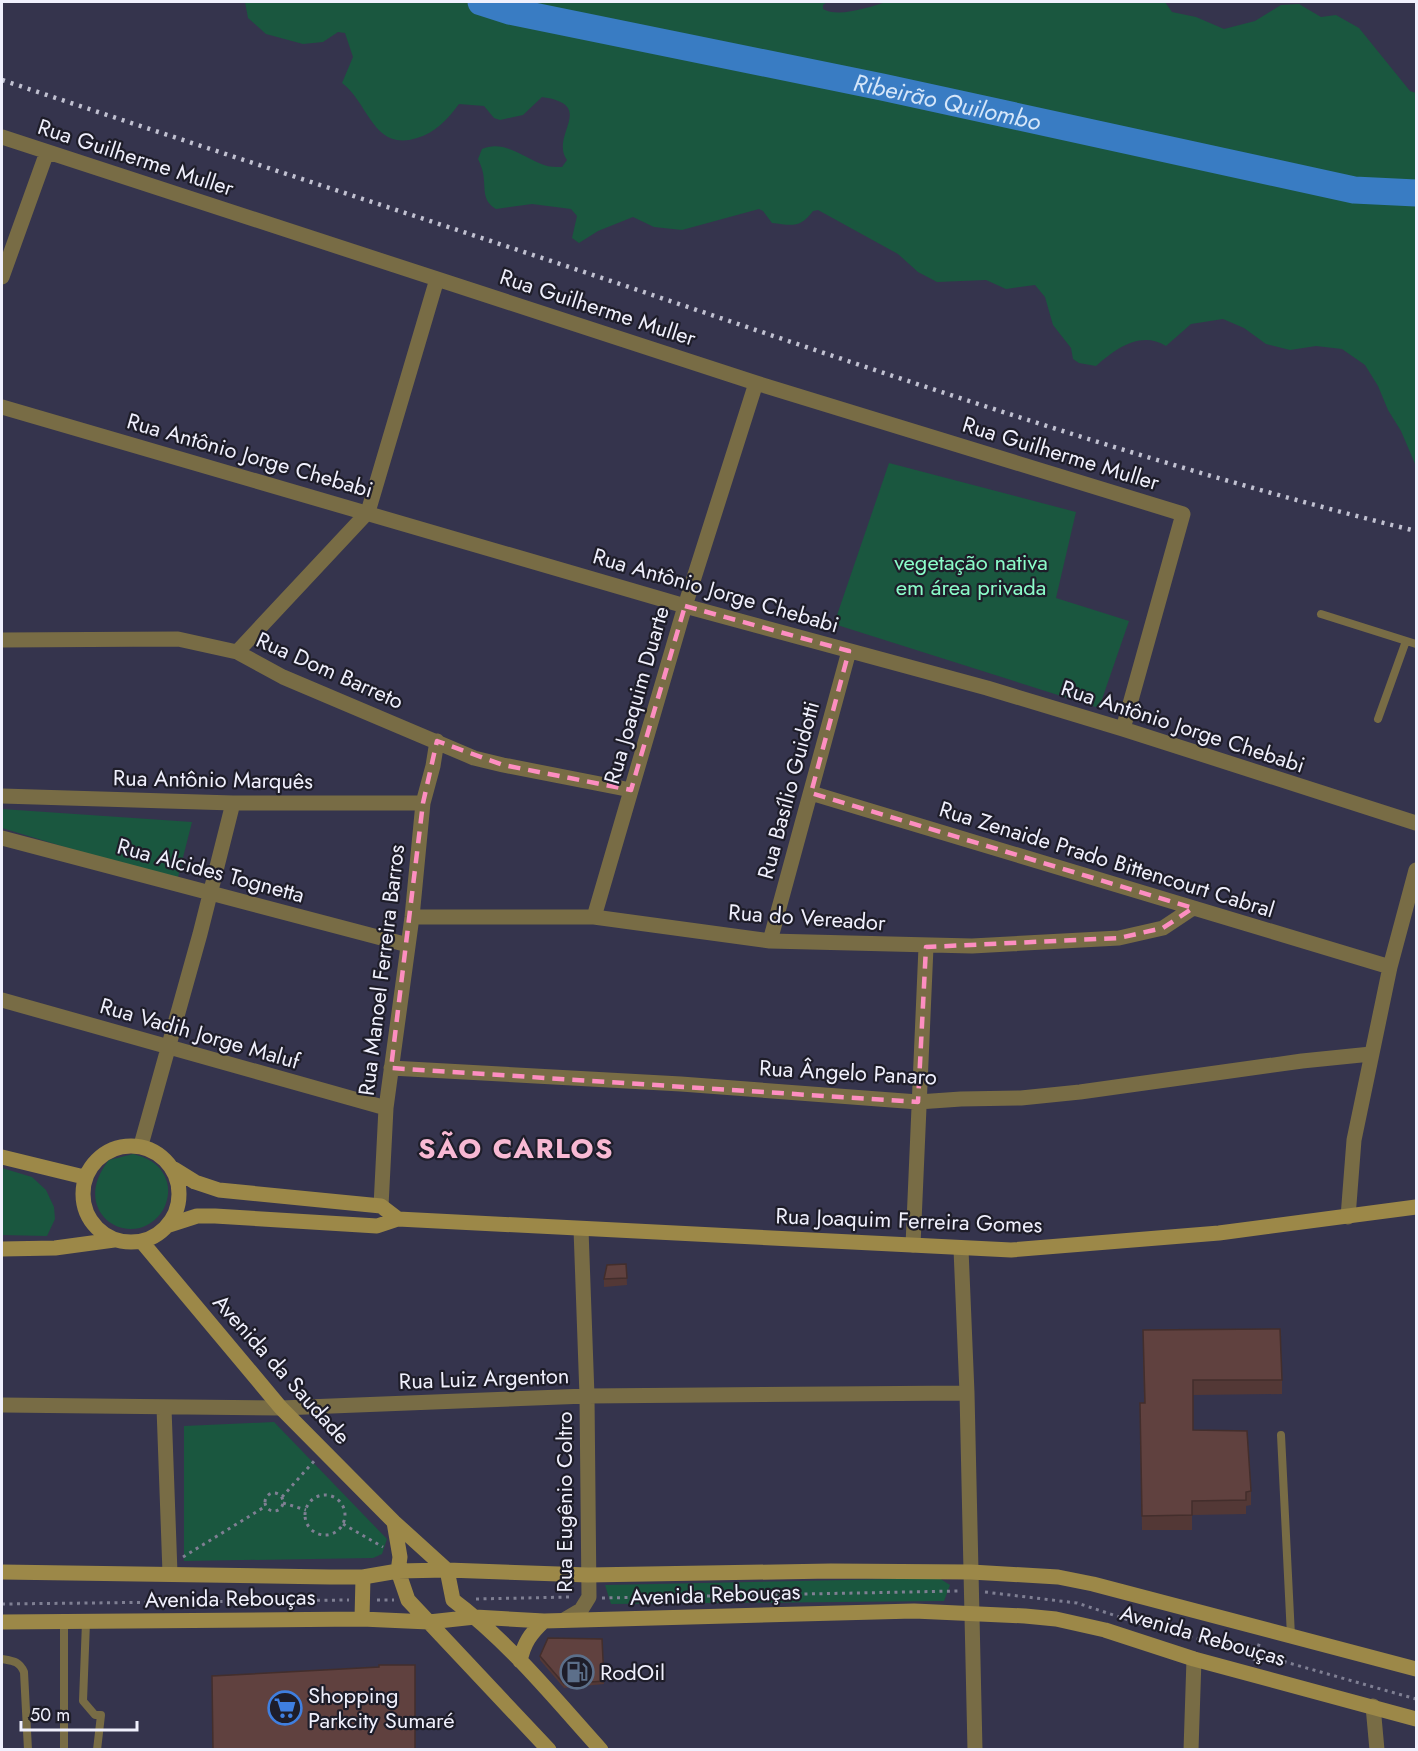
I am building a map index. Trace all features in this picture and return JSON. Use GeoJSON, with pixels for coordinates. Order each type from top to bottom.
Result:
{"type":"FeatureCollection","features":[{"type":"Feature","properties":{"kind":"street","name":"Rua Guilherme Muller"},"geometry":{"type":"LineString","coordinates":[[2,137],[756,383],[1183,514],[1123,729]]}},
{"type":"Feature","properties":{"kind":"street"},"geometry":{"type":"LineString","coordinates":[[2,277],[47,152]]}},
{"type":"Feature","properties":{"kind":"street"},"geometry":{"type":"LineString","coordinates":[[237,652],[368,512],[437,279]]}},
{"type":"Feature","properties":{"kind":"street","name":"Rua Joaquim Duarte"},"geometry":{"type":"LineString","coordinates":[[594,917],[685,606],[756,383]]}},
{"type":"Feature","properties":{"kind":"street","name":"Rua Antônio Jorge Chebabi"},"geometry":{"type":"LineString","coordinates":[[2,406],[685,606],[987,688],[1416,823]]}},
{"type":"Feature","properties":{"kind":"street","name":"Rua Dom Barreto"},"geometry":{"type":"LineString","coordinates":[[2,640],[178,639],[237,652],[283,677],[474,758],[631,790]]}},
{"type":"Feature","properties":{"kind":"street","name":"Rua Basílio Guidotti"},"geometry":{"type":"LineString","coordinates":[[770,941],[849,651]]}},
{"type":"Feature","properties":{"kind":"street","name":"Rua Manoel Ferreira Barros"},"geometry":{"type":"LineString","coordinates":[[381,1206],[386,1108],[412,917],[423,803],[437,741]]}},
{"type":"Feature","properties":{"kind":"street","name":"Rua Zenaide Prado Bittencourt Cabral"},"geometry":{"type":"LineString","coordinates":[[810,793],[1390,967]]}},
{"type":"Feature","properties":{"kind":"street","name":"Rua Antônio Marquês"},"geometry":{"type":"LineString","coordinates":[[2,796],[233,803],[423,803]]}},
{"type":"Feature","properties":{"kind":"street"},"geometry":{"type":"LineString","coordinates":[[141,1145],[233,803]]}},
{"type":"Feature","properties":{"kind":"street","name":"Rua Alcides Tognetta"},"geometry":{"type":"LineString","coordinates":[[2,838],[408,945]]}},
{"type":"Feature","properties":{"kind":"street"},"geometry":{"type":"LineString","coordinates":[[1348,1218],[1354,1140],[1390,967],[1416,870]]}},
{"type":"Feature","properties":{"kind":"street","name":"Rua do Vereador"},"geometry":{"type":"LineString","coordinates":[[412,917],[594,917],[770,941],[972,946],[1119,938],[1163,927],[1193,908]]}},
{"type":"Feature","properties":{"kind":"street"},"geometry":{"type":"LineString","coordinates":[[913,1245],[926,946]]}},
{"type":"Feature","properties":{"kind":"street","name":"Rua Vadih Jorge Maluf"},"geometry":{"type":"LineString","coordinates":[[2,1000],[386,1108]]}},
{"type":"Feature","properties":{"kind":"street","name":"Rua Ângelo Panaro"},"geometry":{"type":"LineString","coordinates":[[391,1068],[681,1084],[918,1102],[1021,1098],[1080,1092],[1302,1061],[1371,1054]]}},
{"type":"Feature","properties":{"kind":"street"},"geometry":{"type":"LineString","coordinates":[[174,1169],[179,1198],[176,1212],[169,1225],[159,1234],[142,1242],[124,1243],[102,1233],[92,1222],[86,1209],[84,1178],[95,1162],[109,1150],[141,1145],[154,1150],[174,1169],[195,1182],[219,1190],[381,1206],[398,1219]]}},
{"type":"Feature","properties":{"kind":"street"},"geometry":{"type":"LineString","coordinates":[[2,1157],[84,1178]]}},
{"type":"Feature","properties":{"kind":"street","name":"Rua Joaquim Ferreira Gomes"},"geometry":{"type":"LineString","coordinates":[[169,1225],[197,1216],[377,1226],[398,1219],[1011,1250],[1219,1233],[1348,1218],[1416,1207]]}},
{"type":"Feature","properties":{"kind":"street","name":"Rua Eugênio Coltro"},"geometry":{"type":"LineString","coordinates":[[564,1620],[586,1604],[589,1598],[587,1396],[581,1228]]}},
{"type":"Feature","properties":{"kind":"street"},"geometry":{"type":"LineString","coordinates":[[2,1249],[55,1248],[114,1240]]}},
{"type":"Feature","properties":{"kind":"street","name":"Avenida da Saudade"},"geometry":{"type":"LineString","coordinates":[[142,1242],[281,1408],[394,1522],[447,1570]]}},
{"type":"Feature","properties":{"kind":"street"},"geometry":{"type":"LineString","coordinates":[[961,1249],[968,1393],[975,1749]]}},
{"type":"Feature","properties":{"kind":"street","name":"Rua Luiz Argenton"},"geometry":{"type":"LineString","coordinates":[[2,1405],[281,1408],[587,1396],[968,1393]]}},
{"type":"Feature","properties":{"kind":"street"},"geometry":{"type":"LineString","coordinates":[[164,1408],[170,1569]]}},
{"type":"Feature","properties":{"kind":"street"},"geometry":{"type":"LineString","coordinates":[[394,1522],[399,1564],[408,1600],[549,1749]]}},
{"type":"Feature","properties":{"kind":"street","name":"Avenida Rebouças"},"geometry":{"type":"LineString","coordinates":[[2,1572],[170,1569],[363,1577],[399,1564],[447,1570],[588,1575],[831,1571],[971,1572],[1058,1577],[1093,1584],[1416,1669]]}},
{"type":"Feature","properties":{"kind":"street"},"geometry":{"type":"LineString","coordinates":[[447,1570],[453,1600],[475,1617],[520,1661],[601,1749]]}},
{"type":"Feature","properties":{"kind":"street"},"geometry":{"type":"LineString","coordinates":[[362,1620],[363,1577]]}},
{"type":"Feature","properties":{"kind":"street","name":"Avenida Rebouças"},"geometry":{"type":"LineString","coordinates":[[2,1622],[362,1620],[429,1622],[475,1617],[544,1621],[914,1611],[972,1613],[1056,1619],[1105,1630],[1194,1659],[1416,1719]]}},
{"type":"Feature","properties":{"kind":"street"},"geometry":{"type":"LineString","coordinates":[[520,1661],[523,1646],[530,1634],[544,1621]]}},
{"type":"Feature","properties":{"kind":"street"},"geometry":{"type":"LineString","coordinates":[[1191,1749],[1194,1659]]}},
{"type":"Feature","properties":{"kind":"street"},"geometry":{"type":"LineString","coordinates":[[1373,1706],[1377,1749]]}},
{"type":"Feature","properties":{"kind":"lane"},"geometry":{"type":"LineString","coordinates":[[1321,614],[1416,644]]}},
{"type":"Feature","properties":{"kind":"lane"},"geometry":{"type":"LineString","coordinates":[[1378,719],[1407,641]]}},
{"type":"Feature","properties":{"kind":"lane"},"geometry":{"type":"LineString","coordinates":[[1281,1435],[1291,1636]]}},
{"type":"Feature","properties":{"kind":"lane"},"geometry":{"type":"LineString","coordinates":[[64,1622],[64,1749]]}},
{"type":"Feature","properties":{"kind":"lane"},"geometry":{"type":"LineString","coordinates":[[86,1622],[83,1701],[94,1715],[101,1715],[97,1749]]}},
{"type":"Feature","properties":{"kind":"lane"},"geometry":{"type":"LineString","coordinates":[[2,1659],[15,1661],[21,1665],[24,1672],[28,1749]]}},
{"type":"Feature","properties":{"kind":"path"},"geometry":{"type":"LineString","coordinates":[[282,1497],[323,1450]]}},
{"type":"Feature","properties":{"kind":"path"},"geometry":{"type":"LineString","coordinates":[[271,1493],[278,1494],[284,1503],[281,1509],[275,1512],[266,1506],[265,1500],[271,1493]]}},
{"type":"Feature","properties":{"kind":"path"},"geometry":{"type":"LineString","coordinates":[[319,1496],[333,1496],[342,1505],[345,1518],[343,1524],[334,1533],[316,1532],[308,1524],[306,1510],[309,1504],[319,1496]]}},
{"type":"Feature","properties":{"kind":"path"},"geometry":{"type":"LineString","coordinates":[[284,1503],[306,1510]]}},
{"type":"Feature","properties":{"kind":"path"},"geometry":{"type":"LineString","coordinates":[[171,1621],[170,1569],[266,1506]]}},
{"type":"Feature","properties":{"kind":"path"},"geometry":{"type":"LineString","coordinates":[[343,1524],[399,1564]]}},
{"type":"Feature","properties":{"kind":"path"},"geometry":{"type":"LineString","coordinates":[[1251,1674],[1263,1628]]}},
{"type":"Feature","properties":{"kind":"highlighted area"},"geometry":{"type":"Polygon","coordinates":[[[685,606],[849,651],[811,793],[1193,908],[1163,928],[1119,938],[926,947],[918,1102],[391,1068],[423,803],[437,741],[503,765],[631,790],[685,606]]]}},
{"type":"Feature","properties":{"kind":"green space"},"geometry":{"type":"Polygon","coordinates":[[[245,2],[827,2],[823,5],[823,9],[845,12],[886,2],[1165,2],[1172,12],[1196,17],[1224,29],[1255,21],[1281,5],[1299,4],[1321,17],[1336,15],[1359,28],[1410,91],[1416,93],[1416,466],[1401,431],[1365,365],[1342,349],[1316,346],[1290,350],[1266,344],[1244,328],[1223,319],[1191,324],[1166,346],[1147,340],[1138,341],[1111,353],[1096,366],[1079,363],[1073,359],[1071,348],[1053,325],[1045,297],[1035,285],[1006,289],[986,280],[937,282],[918,272],[898,254],[818,210],[813,211],[804,221],[795,224],[772,223],[759,209],[682,230],[654,227],[633,217],[598,231],[579,243],[572,238],[577,216],[571,209],[532,204],[496,209],[491,205],[486,198],[483,173],[478,159],[482,149],[498,146],[546,166],[562,167],[567,160],[563,150],[563,141],[570,114],[567,107],[558,101],[542,97],[523,115],[500,120],[494,118],[484,106],[459,104],[446,120],[430,133],[402,140],[391,138],[381,132],[342,83],[353,57],[345,33],[338,32],[323,42],[303,44],[266,34],[248,18],[245,2]]]}},
{"type":"Feature","properties":{"kind":"green space","name":"vegetação nativa em área privada"},"geometry":{"type":"Polygon","coordinates":[[[889,463],[1076,512],[1056,598],[1129,621],[1099,708],[834,624],[889,463]]]}},
{"type":"Feature","properties":{"kind":"green space"},"geometry":{"type":"Polygon","coordinates":[[[2,809],[192,822],[177,881],[2,828],[2,809]]]}},
{"type":"Feature","properties":{"kind":"green space"},"geometry":{"type":"Polygon","coordinates":[[[133,1154],[149,1160],[162,1171],[167,1182],[166,1202],[161,1213],[148,1224],[134,1229],[120,1228],[108,1221],[99,1210],[95,1196],[98,1179],[109,1160],[133,1154]]]}},
{"type":"Feature","properties":{"kind":"green space"},"geometry":{"type":"Polygon","coordinates":[[[2,1168],[32,1177],[46,1190],[54,1207],[55,1219],[47,1236],[2,1235],[2,1168]]]}},
{"type":"Feature","properties":{"kind":"green space"},"geometry":{"type":"Polygon","coordinates":[[[274,1422],[387,1539],[382,1554],[373,1558],[184,1561],[184,1426],[274,1422]]]}},
{"type":"Feature","properties":{"kind":"green space"},"geometry":{"type":"Polygon","coordinates":[[[939,1578],[950,1585],[944,1601],[611,1604],[605,1585],[939,1578]]]}},
{"type":"Feature","properties":{"kind":"building"},"geometry":{"type":"Polygon","coordinates":[[[626,1264],[627,1278],[604,1279],[607,1265],[626,1264]]]}},
{"type":"Feature","properties":{"kind":"building"},"geometry":{"type":"Polygon","coordinates":[[[1280,1329],[1282,1380],[1193,1380],[1193,1430],[1247,1431],[1251,1491],[1246,1492],[1246,1500],[1192,1501],[1192,1515],[1142,1516],[1140,1403],[1145,1403],[1143,1330],[1280,1329]]]}},
{"type":"Feature","properties":{"kind":"building","name":"RodOil"},"geometry":{"type":"Polygon","coordinates":[[[548,1638],[602,1639],[604,1681],[564,1684],[540,1656],[548,1638]]]}},
{"type":"Feature","properties":{"kind":"building","name":"Shopping Parkcity Sumaré"},"geometry":{"type":"Polygon","coordinates":[[[379,1665],[415,1665],[415,1749],[213,1749],[212,1676],[379,1667],[379,1665]]]}},
{"type":"Feature","properties":{"kind":"waterway","name":"Ribeirão Quilombo"},"geometry":{"type":"LineString","coordinates":[[481,2],[509,11],[882,87],[1354,190],[1416,193]]}},
{"type":"Feature","properties":{"kind":"railway"},"geometry":{"type":"LineString","coordinates":[[2,80],[1011,415],[1314,505],[1416,531]]}},
{"type":"Feature","properties":{"kind":"place","name":"RodOil"},"geometry":{"type":"Point","coordinates":[577,1672]}},
{"type":"Feature","properties":{"kind":"place","name":"Shopping Parkcity Sumaré"},"geometry":{"type":"Point","coordinates":[285,1708]}},
{"type":"Feature","properties":{"kind":"district","name":"SÃO CARLOS"},"geometry":{"type":"Point","coordinates":[516,1148]}}]}
